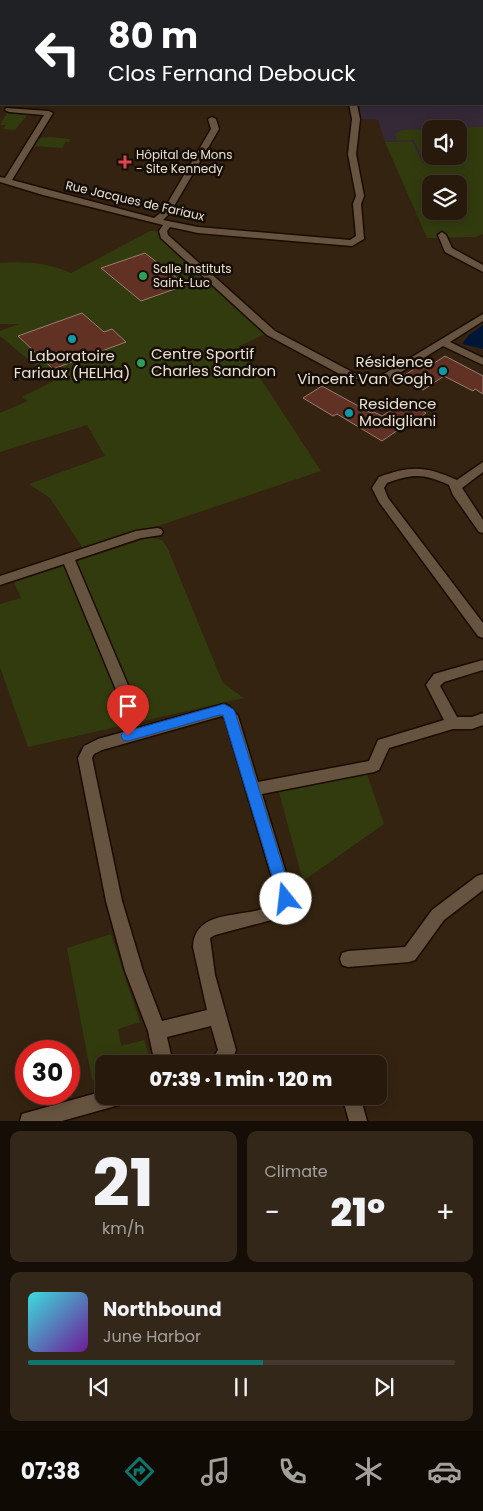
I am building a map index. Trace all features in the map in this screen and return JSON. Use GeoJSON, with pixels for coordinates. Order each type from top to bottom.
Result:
{"type":"FeatureCollection","features":[{"type":"Feature","properties":{"kind":"street","name":"Rue Jacques de Fariaux"},"geometry":{"type":"LineString","coordinates":[[4,180],[46,193],[198,230],[346,243],[356,241],[361,237],[357,204],[360,196],[352,154],[356,119],[353,105]]}},
{"type":"Feature","properties":{"kind":"street"},"geometry":{"type":"LineString","coordinates":[[4,180],[49,113],[9,110]]}},
{"type":"Feature","properties":{"kind":"street"},"geometry":{"type":"LineString","coordinates":[[156,221],[166,213],[215,129],[212,119]]}},
{"type":"Feature","properties":{"kind":"street"},"geometry":{"type":"LineString","coordinates":[[168,224],[163,231],[164,236],[271,332],[351,376],[380,380],[483,317]]}},
{"type":"Feature","properties":{"kind":"street"},"geometry":{"type":"LineString","coordinates":[[442,235],[448,250],[483,269]]}},
{"type":"Feature","properties":{"kind":"street"},"geometry":{"type":"LineString","coordinates":[[443,342],[483,362]]}},
{"type":"Feature","properties":{"kind":"street"},"geometry":{"type":"LineString","coordinates":[[456,486],[483,466]]}},
{"type":"Feature","properties":{"kind":"street"},"geometry":{"type":"LineString","coordinates":[[483,528],[459,495],[454,483],[431,472],[408,472],[383,480],[378,488],[383,499],[483,633]]}},
{"type":"Feature","properties":{"kind":"street"},"geometry":{"type":"LineString","coordinates":[[0,580],[140,534],[157,532]]}},
{"type":"Feature","properties":{"kind":"street"},"geometry":{"type":"LineString","coordinates":[[68,559],[126,697]]}},
{"type":"Feature","properties":{"kind":"street"},"geometry":{"type":"LineString","coordinates":[[453,723],[433,685],[439,678],[483,665]]}},
{"type":"Feature","properties":{"kind":"street"},"geometry":{"type":"LineString","coordinates":[[162,1055],[157,1032],[130,959],[114,901],[85,758],[89,750],[157,727],[224,710],[230,716],[286,899],[282,908],[273,913],[212,928],[204,934],[201,940],[227,1050],[225,1055]]}},
{"type":"Feature","properties":{"kind":"street"},"geometry":{"type":"LineString","coordinates":[[253,789],[374,766],[383,744],[453,723],[472,723],[483,719]]}},
{"type":"Feature","properties":{"kind":"street"},"geometry":{"type":"LineString","coordinates":[[348,959],[409,954],[438,915],[483,881]]}},
{"type":"Feature","properties":{"kind":"street"},"geometry":{"type":"LineString","coordinates":[[157,1032],[218,1016]]}},
{"type":"Feature","properties":{"kind":"street"},"geometry":{"type":"LineString","coordinates":[[29,1121],[95,1103]]}},
{"type":"Feature","properties":{"kind":"street"},"geometry":{"type":"LineString","coordinates":[[354,1105],[358,1121]]}},
{"type":"Feature","properties":{"kind":"shaded area"},"geometry":{"type":"Polygon","coordinates":[[[353,105],[483,105],[483,160],[467,161],[467,120],[422,120],[422,161],[412,141],[385,142],[378,120],[356,119],[353,105]]]}},
{"type":"Feature","properties":{"kind":"green space"},"geometry":{"type":"Polygon","coordinates":[[[7,113],[27,115],[15,130],[3,129],[6,125],[0,125],[7,113]]]}},
{"type":"Feature","properties":{"kind":"green space"},"geometry":{"type":"Polygon","coordinates":[[[483,127],[483,234],[475,237],[427,238],[385,142],[412,141],[422,161],[422,165],[467,165],[467,128],[483,127]]]}},
{"type":"Feature","properties":{"kind":"green space"},"geometry":{"type":"Polygon","coordinates":[[[422,129],[422,158],[414,140],[397,140],[395,134],[403,130],[422,129]]]}},
{"type":"Feature","properties":{"kind":"green space"},"geometry":{"type":"Polygon","coordinates":[[[39,138],[71,139],[69,142],[65,142],[63,148],[34,146],[39,138]]]}},
{"type":"Feature","properties":{"kind":"green space","name":"Centre Sportif Charles Sandron"},"geometry":{"type":"Polygon","coordinates":[[[150,231],[163,231],[275,330],[239,346],[321,471],[149,529],[86,553],[50,498],[29,484],[105,456],[87,425],[0,452],[0,413],[28,401],[22,397],[54,381],[0,336],[0,331],[19,324],[0,324],[0,263],[19,262],[37,264],[71,273],[150,231]]]}},
{"type":"Feature","properties":{"kind":"green space"},"geometry":{"type":"Polygon","coordinates":[[[144,539],[162,540],[167,547],[223,683],[244,698],[28,747],[0,667],[0,604],[21,598],[14,582],[144,539]]]}},
{"type":"Feature","properties":{"kind":"green space"},"geometry":{"type":"Polygon","coordinates":[[[363,762],[384,824],[303,881],[277,785],[315,772],[363,762]]]}},
{"type":"Feature","properties":{"kind":"green space"},"geometry":{"type":"Polygon","coordinates":[[[111,934],[140,1022],[118,1029],[121,1046],[144,1040],[149,1055],[95,1055],[95,1079],[92,1080],[67,948],[111,934]]]}},
{"type":"Feature","properties":{"kind":"water"},"geometry":{"type":"Polygon","coordinates":[[[483,325],[483,349],[462,344],[469,335],[483,325]]]}},
{"type":"Feature","properties":{"kind":"building","name":"Salle Instituts Saint-Luc"},"geometry":{"type":"Polygon","coordinates":[[[145,253],[186,285],[141,301],[101,268],[145,253]]]}},
{"type":"Feature","properties":{"kind":"building","name":"Laboratoire Fariaux (HELHa)"},"geometry":{"type":"Polygon","coordinates":[[[82,313],[104,332],[112,329],[126,342],[53,369],[18,336],[82,313]]]}},
{"type":"Feature","properties":{"kind":"building","name":"Résidence Vincent Van Gogh"},"geometry":{"type":"Polygon","coordinates":[[[445,356],[483,376],[483,394],[444,376],[423,390],[400,378],[422,364],[428,367],[445,356]]]}},
{"type":"Feature","properties":{"kind":"building","name":"Residence Modigliani"},"geometry":{"type":"Polygon","coordinates":[[[322,386],[371,413],[374,412],[382,416],[405,401],[426,413],[404,430],[401,428],[382,441],[337,414],[333,416],[303,398],[322,386]]]}},
{"type":"Feature","properties":{"kind":"place","name":"Hôpital de Mons - Site Kennedy"},"geometry":{"type":"Point","coordinates":[125,162]}},
{"type":"Feature","properties":{"kind":"place","name":"Salle Instituts Saint-Luc"},"geometry":{"type":"Point","coordinates":[143,276]}},
{"type":"Feature","properties":{"kind":"place","name":"Laboratoire Fariaux (HELHa)"},"geometry":{"type":"Point","coordinates":[72,339]}},
{"type":"Feature","properties":{"kind":"place","name":"Centre Sportif Charles Sandron"},"geometry":{"type":"Point","coordinates":[141,363]}},
{"type":"Feature","properties":{"kind":"place","name":"Résidence Vincent Van Gogh"},"geometry":{"type":"Point","coordinates":[443,371]}},
{"type":"Feature","properties":{"kind":"place","name":"Residence Modigliani"},"geometry":{"type":"Point","coordinates":[349,413]}},
{"type":"Feature","properties":{"kind":"route"},"geometry":{"type":"LineString","coordinates":[[128,736],[219,710],[229,712],[286,899]]}}]}
